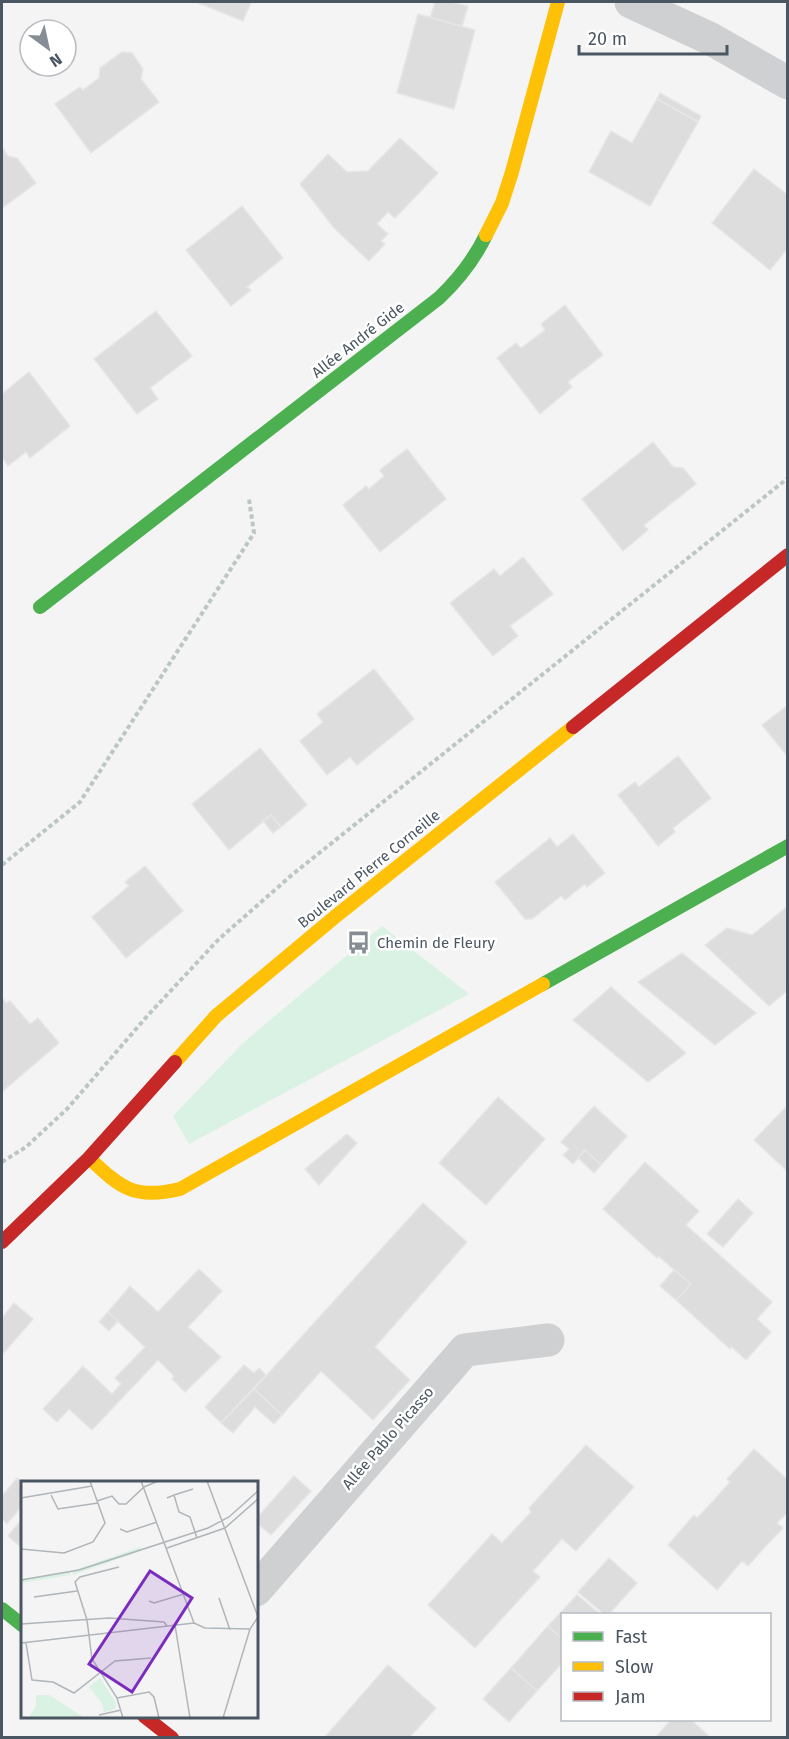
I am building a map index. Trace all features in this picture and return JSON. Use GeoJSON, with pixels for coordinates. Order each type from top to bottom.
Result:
{"type":"FeatureCollection","features":[{"type":"Feature","properties":{"kind":"street","name":"Allée André Gide"},"geometry":{"type":"LineString","coordinates":[[40,607],[254,443],[456,282],[475,257],[502,203],[558,2]]}},
{"type":"Feature","properties":{"kind":"street"},"geometry":{"type":"LineString","coordinates":[[631,2],[711,39],[788,83]]}},
{"type":"Feature","properties":{"kind":"street","name":"Boulevard Pierre Corneille"},"geometry":{"type":"LineString","coordinates":[[2,1242],[89,1158],[216,1016],[336,916],[788,555]]}},
{"type":"Feature","properties":{"kind":"street"},"geometry":{"type":"LineString","coordinates":[[89,1158],[113,1181],[137,1193],[159,1195],[180,1190],[788,846]]}},
{"type":"Feature","properties":{"kind":"street","name":"Allée Pablo Picasso"},"geometry":{"type":"LineString","coordinates":[[258,1588],[465,1350],[548,1340]]}},
{"type":"Feature","properties":{"kind":"street"},"geometry":{"type":"LineString","coordinates":[[2,1609],[21,1624]]}},
{"type":"Feature","properties":{"kind":"street"},"geometry":{"type":"LineString","coordinates":[[146,1718],[172,1737]]}},
{"type":"Feature","properties":{"kind":"path"},"geometry":{"type":"LineString","coordinates":[[2,1162],[26,1147],[67,1109],[219,939],[293,874],[788,478]]}},
{"type":"Feature","properties":{"kind":"path"},"geometry":{"type":"LineString","coordinates":[[2,865],[80,802],[254,533],[249,495]]}},
{"type":"Feature","properties":{"kind":"green space"},"geometry":{"type":"Polygon","coordinates":[[[382,926],[469,994],[189,1144],[173,1116],[243,1043],[382,926]]]}},
{"type":"Feature","properties":{"kind":"building"},"geometry":{"type":"Polygon","coordinates":[[[196,2],[251,2],[243,21],[196,2]]]}},
{"type":"Feature","properties":{"kind":"building"},"geometry":{"type":"Polygon","coordinates":[[[435,2],[451,2],[468,6],[462,26],[430,18],[435,2]]]}},
{"type":"Feature","properties":{"kind":"building"},"geometry":{"type":"Polygon","coordinates":[[[418,14],[475,30],[454,109],[397,93],[418,14]]]}},
{"type":"Feature","properties":{"kind":"building"},"geometry":{"type":"Polygon","coordinates":[[[122,52],[132,53],[143,69],[141,79],[159,102],[91,153],[55,104],[80,87],[83,90],[99,78],[100,68],[122,52]]]}},
{"type":"Feature","properties":{"kind":"building"},"geometry":{"type":"Polygon","coordinates":[[[660,93],[701,116],[698,122],[657,99],[660,93]]]}},
{"type":"Feature","properties":{"kind":"building"},"geometry":{"type":"Polygon","coordinates":[[[657,99],[698,122],[650,206],[589,172],[611,131],[632,143],[657,99]]]}},
{"type":"Feature","properties":{"kind":"building"},"geometry":{"type":"Polygon","coordinates":[[[400,138],[438,173],[395,218],[388,212],[377,224],[388,234],[381,241],[385,244],[369,261],[334,228],[300,184],[328,154],[347,172],[368,171],[400,138]]]}},
{"type":"Feature","properties":{"kind":"building"},"geometry":{"type":"Polygon","coordinates":[[[2,147],[8,156],[17,158],[36,183],[2,208],[2,147]]]}},
{"type":"Feature","properties":{"kind":"building"},"geometry":{"type":"Polygon","coordinates":[[[754,169],[788,195],[788,248],[770,270],[712,223],[754,169]]]}},
{"type":"Feature","properties":{"kind":"building"},"geometry":{"type":"Polygon","coordinates":[[[242,206],[283,258],[247,287],[251,290],[231,306],[186,250],[242,206]]]}},
{"type":"Feature","properties":{"kind":"building"},"geometry":{"type":"Polygon","coordinates":[[[565,305],[603,355],[568,382],[572,387],[540,414],[497,358],[516,343],[521,348],[545,330],[541,324],[565,305]]]}},
{"type":"Feature","properties":{"kind":"building"},"geometry":{"type":"Polygon","coordinates":[[[156,311],[192,356],[150,388],[158,399],[137,414],[94,359],[156,311]]]}},
{"type":"Feature","properties":{"kind":"building"},"geometry":{"type":"Polygon","coordinates":[[[29,372],[70,426],[30,458],[26,452],[8,466],[2,457],[2,394],[29,372]]]}},
{"type":"Feature","properties":{"kind":"building"},"geometry":{"type":"Polygon","coordinates":[[[653,442],[673,467],[683,468],[696,484],[644,525],[648,530],[623,551],[582,499],[653,442]]]}},
{"type":"Feature","properties":{"kind":"building"},"geometry":{"type":"Polygon","coordinates":[[[407,449],[446,499],[380,552],[343,505],[366,486],[369,489],[384,476],[380,470],[407,449]]]}},
{"type":"Feature","properties":{"kind":"building"},"geometry":{"type":"Polygon","coordinates":[[[523,557],[553,594],[510,626],[518,636],[493,656],[450,603],[494,569],[500,576],[523,557]]]}},
{"type":"Feature","properties":{"kind":"building"},"geometry":{"type":"Polygon","coordinates":[[[374,669],[414,719],[357,765],[350,757],[327,775],[300,741],[323,722],[317,714],[374,669]]]}},
{"type":"Feature","properties":{"kind":"building"},"geometry":{"type":"Polygon","coordinates":[[[788,705],[788,757],[762,725],[788,705]]]}},
{"type":"Feature","properties":{"kind":"building"},"geometry":{"type":"Polygon","coordinates":[[[260,748],[307,805],[281,827],[271,815],[229,850],[192,804],[260,748]]]}},
{"type":"Feature","properties":{"kind":"building"},"geometry":{"type":"Polygon","coordinates":[[[678,756],[711,798],[673,828],[675,832],[658,846],[618,795],[635,782],[639,787],[678,756]]]}},
{"type":"Feature","properties":{"kind":"building"},"geometry":{"type":"Polygon","coordinates":[[[271,815],[281,827],[273,833],[263,821],[271,815]]]}},
{"type":"Feature","properties":{"kind":"building"},"geometry":{"type":"Polygon","coordinates":[[[573,834],[605,873],[587,887],[585,884],[565,900],[561,896],[532,919],[525,919],[495,882],[550,838],[557,847],[573,834]]]}},
{"type":"Feature","properties":{"kind":"building"},"geometry":{"type":"Polygon","coordinates":[[[145,866],[183,911],[126,958],[92,917],[129,886],[125,882],[145,866]]]}},
{"type":"Feature","properties":{"kind":"building"},"geometry":{"type":"Polygon","coordinates":[[[788,906],[788,990],[769,1006],[705,945],[727,928],[752,935],[788,906]]]}},
{"type":"Feature","properties":{"kind":"building"},"geometry":{"type":"Polygon","coordinates":[[[682,953],[756,1013],[715,1045],[638,982],[682,953]]]}},
{"type":"Feature","properties":{"kind":"building"},"geometry":{"type":"Polygon","coordinates":[[[611,987],[686,1053],[648,1082],[573,1020],[611,987]]]}},
{"type":"Feature","properties":{"kind":"building"},"geometry":{"type":"Polygon","coordinates":[[[2,998],[6,1003],[10,1001],[30,1024],[38,1018],[59,1043],[3,1091],[2,1089],[2,998]]]}},
{"type":"Feature","properties":{"kind":"building"},"geometry":{"type":"Polygon","coordinates":[[[498,1097],[545,1139],[486,1205],[439,1163],[498,1097]]]}},
{"type":"Feature","properties":{"kind":"building"},"geometry":{"type":"Polygon","coordinates":[[[788,1105],[788,1172],[754,1140],[788,1105]]]}},
{"type":"Feature","properties":{"kind":"building"},"geometry":{"type":"Polygon","coordinates":[[[594,1106],[627,1136],[601,1165],[585,1150],[573,1164],[563,1155],[569,1149],[561,1142],[594,1106]]]}},
{"type":"Feature","properties":{"kind":"building"},"geometry":{"type":"Polygon","coordinates":[[[347,1134],[357,1143],[319,1185],[305,1169],[347,1134]]]}},
{"type":"Feature","properties":{"kind":"building"},"geometry":{"type":"Polygon","coordinates":[[[585,1150],[601,1165],[594,1173],[578,1158],[585,1150]]]}},
{"type":"Feature","properties":{"kind":"building"},"geometry":{"type":"Polygon","coordinates":[[[645,1162],[699,1211],[686,1225],[772,1302],[757,1319],[771,1332],[746,1360],[732,1347],[730,1349],[676,1300],[691,1284],[658,1256],[657,1258],[603,1209],[645,1162]]]}},
{"type":"Feature","properties":{"kind":"building"},"geometry":{"type":"Polygon","coordinates":[[[738,1199],[753,1213],[723,1247],[707,1234],[738,1199]]]}},
{"type":"Feature","properties":{"kind":"building"},"geometry":{"type":"Polygon","coordinates":[[[423,1203],[467,1242],[375,1347],[410,1380],[373,1420],[321,1371],[282,1415],[254,1389],[423,1203]]]}},
{"type":"Feature","properties":{"kind":"building"},"geometry":{"type":"Polygon","coordinates":[[[199,1269],[222,1291],[188,1327],[221,1357],[185,1392],[172,1379],[174,1376],[158,1360],[92,1430],[69,1409],[57,1422],[43,1409],[83,1366],[112,1394],[121,1384],[115,1378],[145,1347],[108,1312],[130,1286],[158,1312],[199,1269]]]}},
{"type":"Feature","properties":{"kind":"building"},"geometry":{"type":"Polygon","coordinates":[[[674,1270],[691,1284],[676,1300],[660,1286],[674,1270]]]}},
{"type":"Feature","properties":{"kind":"building"},"geometry":{"type":"Polygon","coordinates":[[[14,1303],[33,1319],[2,1355],[2,1318],[14,1303]]]}},
{"type":"Feature","properties":{"kind":"building"},"geometry":{"type":"Polygon","coordinates":[[[108,1312],[118,1321],[109,1331],[99,1322],[108,1312]]]}},
{"type":"Feature","properties":{"kind":"building"},"geometry":{"type":"Polygon","coordinates":[[[244,1365],[254,1373],[259,1368],[266,1375],[221,1423],[205,1407],[244,1365]]]}},
{"type":"Feature","properties":{"kind":"building"},"geometry":{"type":"Polygon","coordinates":[[[254,1389],[282,1415],[274,1424],[255,1407],[233,1433],[221,1423],[254,1389]]]}},
{"type":"Feature","properties":{"kind":"building"},"geometry":{"type":"Polygon","coordinates":[[[586,1445],[634,1487],[576,1551],[562,1539],[533,1571],[540,1577],[475,1648],[428,1605],[492,1534],[502,1543],[531,1512],[529,1508],[586,1445]]]}},
{"type":"Feature","properties":{"kind":"building"},"geometry":{"type":"Polygon","coordinates":[[[754,1449],[788,1480],[788,1512],[777,1523],[783,1528],[748,1566],[742,1561],[717,1590],[668,1545],[694,1515],[697,1518],[714,1500],[730,1482],[727,1479],[754,1449]]]}},
{"type":"Feature","properties":{"kind":"building"},"geometry":{"type":"Polygon","coordinates":[[[294,1476],[311,1491],[271,1535],[258,1524],[258,1517],[294,1476]]]}},
{"type":"Feature","properties":{"kind":"building"},"geometry":{"type":"Polygon","coordinates":[[[17,1478],[21,1482],[21,1507],[7,1524],[2,1519],[2,1496],[17,1478]]]}},
{"type":"Feature","properties":{"kind":"building"},"geometry":{"type":"Polygon","coordinates":[[[21,1520],[21,1547],[8,1536],[21,1520]]]}},
{"type":"Feature","properties":{"kind":"building"},"geometry":{"type":"Polygon","coordinates":[[[609,1558],[637,1583],[610,1613],[603,1613],[578,1592],[609,1558]]]}},
{"type":"Feature","properties":{"kind":"building"},"geometry":{"type":"Polygon","coordinates":[[[577,1595],[599,1613],[561,1613],[561,1638],[548,1626],[577,1595]]]}},
{"type":"Feature","properties":{"kind":"building"},"geometry":{"type":"Polygon","coordinates":[[[548,1626],[561,1638],[561,1664],[537,1691],[511,1668],[548,1626]]]}},
{"type":"Feature","properties":{"kind":"building"},"geometry":{"type":"Polygon","coordinates":[[[388,1665],[436,1708],[409,1738],[324,1738],[388,1665]]]}},
{"type":"Feature","properties":{"kind":"building"},"geometry":{"type":"Polygon","coordinates":[[[511,1668],[537,1691],[509,1722],[483,1699],[511,1668]]]}},
{"type":"Feature","properties":{"kind":"building"},"geometry":{"type":"Polygon","coordinates":[[[670,1721],[692,1721],[711,1738],[655,1738],[670,1721]]]}},
{"type":"Feature","properties":{"kind":"traffic: fast"},"geometry":{"type":"LineString","coordinates":[[40,607],[439,298],[466,269],[486,235]]}},
{"type":"Feature","properties":{"kind":"traffic: fast"},"geometry":{"type":"LineString","coordinates":[[543,984],[788,846]]}},
{"type":"Feature","properties":{"kind":"traffic: fast"},"geometry":{"type":"LineString","coordinates":[[2,1609],[21,1624]]}},
{"type":"Feature","properties":{"kind":"traffic: slow"},"geometry":{"type":"LineString","coordinates":[[486,235],[502,203],[512,172],[558,2]]}},
{"type":"Feature","properties":{"kind":"traffic: slow"},"geometry":{"type":"LineString","coordinates":[[175,1062],[216,1016],[336,916],[573,727]]}},
{"type":"Feature","properties":{"kind":"traffic: slow"},"geometry":{"type":"LineString","coordinates":[[89,1158],[110,1177],[129,1189],[151,1193],[180,1189],[543,984]]}},
{"type":"Feature","properties":{"kind":"traffic: jam"},"geometry":{"type":"LineString","coordinates":[[573,727],[788,555]]}},
{"type":"Feature","properties":{"kind":"traffic: jam"},"geometry":{"type":"LineString","coordinates":[[2,1242],[89,1158],[175,1062]]}},
{"type":"Feature","properties":{"kind":"traffic: jam"},"geometry":{"type":"LineString","coordinates":[[147,1718],[172,1738]]}},
{"type":"Feature","properties":{"kind":"place","name":"Chemin de Fleury"},"geometry":{"type":"Point","coordinates":[359,943]}}]}
